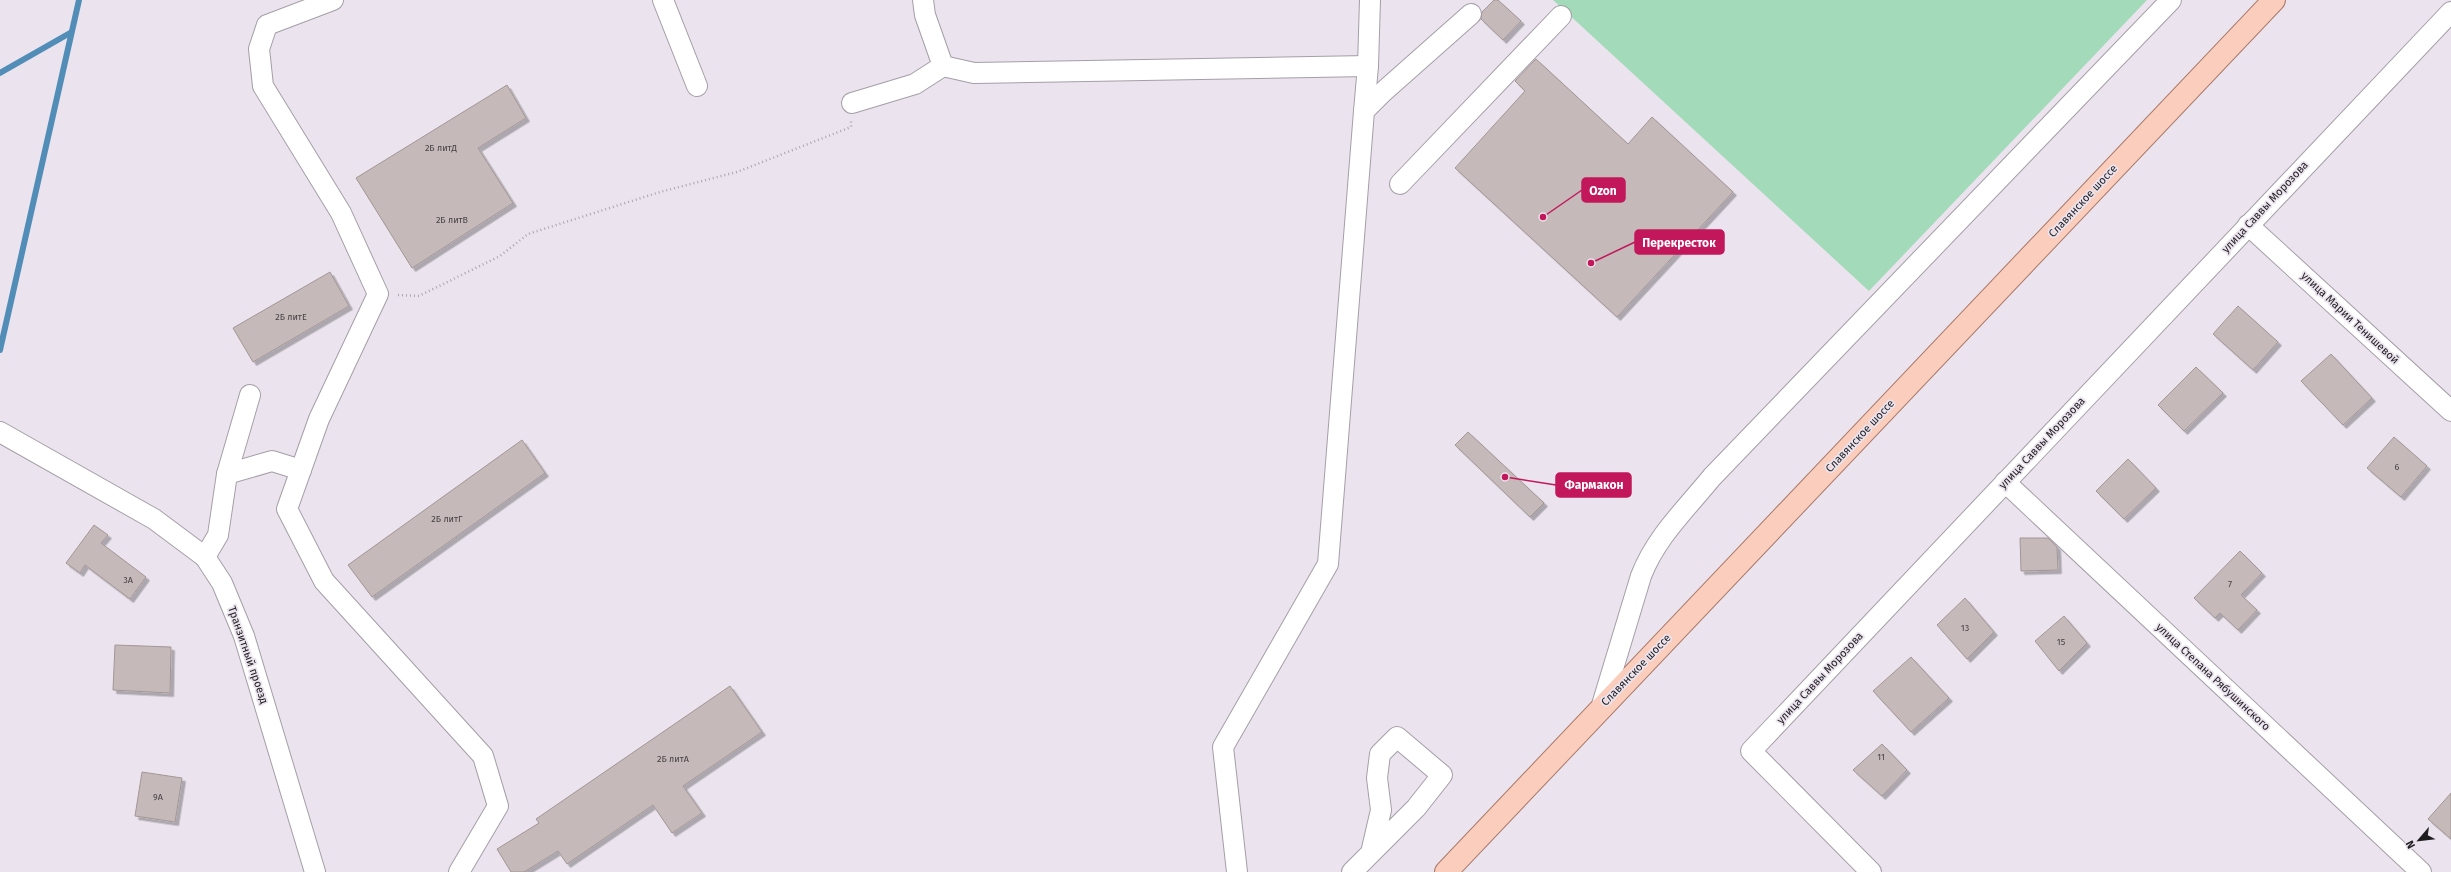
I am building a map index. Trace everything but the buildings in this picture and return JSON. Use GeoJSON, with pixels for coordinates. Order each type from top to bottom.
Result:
{"type":"FeatureCollection","features":[{"type":"Feature","properties":{"kind":"main road","name":"Славянское шоссе"},"geometry":{"type":"LineString","coordinates":[[1446,872],[1602,705],[1677,629],[2274,0]]}},
{"type":"Feature","properties":{"kind":"street"},"geometry":{"type":"LineString","coordinates":[[333,0],[267,25],[259,49],[263,86],[341,213],[378,294],[319,419],[287,509],[324,581],[483,756],[498,806],[459,872]]}},
{"type":"Feature","properties":{"kind":"street"},"geometry":{"type":"LineString","coordinates":[[663,0],[697,86]]}},
{"type":"Feature","properties":{"kind":"street"},"geometry":{"type":"LineString","coordinates":[[923,0],[925,15],[943,66]]}},
{"type":"Feature","properties":{"kind":"street"},"geometry":{"type":"LineString","coordinates":[[1237,872],[1223,747],[1328,564],[1368,66],[1370,0]]}},
{"type":"Feature","properties":{"kind":"street"},"geometry":{"type":"LineString","coordinates":[[1602,705],[1648,557],[1668,528],[1712,477],[2170,0]]}},
{"type":"Feature","properties":{"kind":"street","name":"улица Саввы Морозова"},"geometry":{"type":"LineString","coordinates":[[1871,872],[1751,751],[2451,12]]}},
{"type":"Feature","properties":{"kind":"street"},"geometry":{"type":"LineString","coordinates":[[1364,111],[1383,92],[1471,14]]}},
{"type":"Feature","properties":{"kind":"street"},"geometry":{"type":"LineString","coordinates":[[1400,184],[1562,16]]}},
{"type":"Feature","properties":{"kind":"street"},"geometry":{"type":"LineString","coordinates":[[852,102],[915,84],[943,66],[974,73],[1368,66]]}},
{"type":"Feature","properties":{"kind":"street","name":"улица Марии Тенишевой"},"geometry":{"type":"LineString","coordinates":[[2248,225],[2451,411]]}},
{"type":"Feature","properties":{"kind":"street"},"geometry":{"type":"LineString","coordinates":[[205,557],[218,535],[227,474],[250,395]]}},
{"type":"Feature","properties":{"kind":"street","name":"Транзитный проезд"},"geometry":{"type":"LineString","coordinates":[[0,432],[154,519],[205,557],[222,584],[244,636],[315,872]]}},
{"type":"Feature","properties":{"kind":"street"},"geometry":{"type":"LineString","coordinates":[[227,474],[272,461],[301,470]]}},
{"type":"Feature","properties":{"kind":"street","name":"улица Степана Рябушинского"},"geometry":{"type":"LineString","coordinates":[[2005,482],[2421,872]]}},
{"type":"Feature","properties":{"kind":"street"},"geometry":{"type":"LineString","coordinates":[[1352,872],[1371,853],[1416,808],[1442,775],[1398,736],[1380,754],[1377,778],[1381,810],[1371,853]]}},
{"type":"Feature","properties":{"kind":"path"},"geometry":{"type":"LineString","coordinates":[[378,294],[419,296],[500,256],[528,234],[660,192],[737,172],[851,127],[852,102]]}},
{"type":"Feature","properties":{"kind":"green space"},"geometry":{"type":"Polygon","coordinates":[[[1553,0],[2147,0],[1869,291],[1553,0]]]}},
{"type":"Feature","properties":{"kind":"waterway"},"geometry":{"type":"LineString","coordinates":[[0,350],[79,0]]}},
{"type":"Feature","properties":{"kind":"waterway"},"geometry":{"type":"LineString","coordinates":[[0,73],[70,33]]}},
{"type":"Feature","properties":{"kind":"place","name":"Ozon"},"geometry":{"type":"Point","coordinates":[1543,217]}},
{"type":"Feature","properties":{"kind":"place","name":"Перекресток"},"geometry":{"type":"Point","coordinates":[1591,263]}},
{"type":"Feature","properties":{"kind":"place","name":"Фармакон"},"geometry":{"type":"Point","coordinates":[1505,477]}}]}
